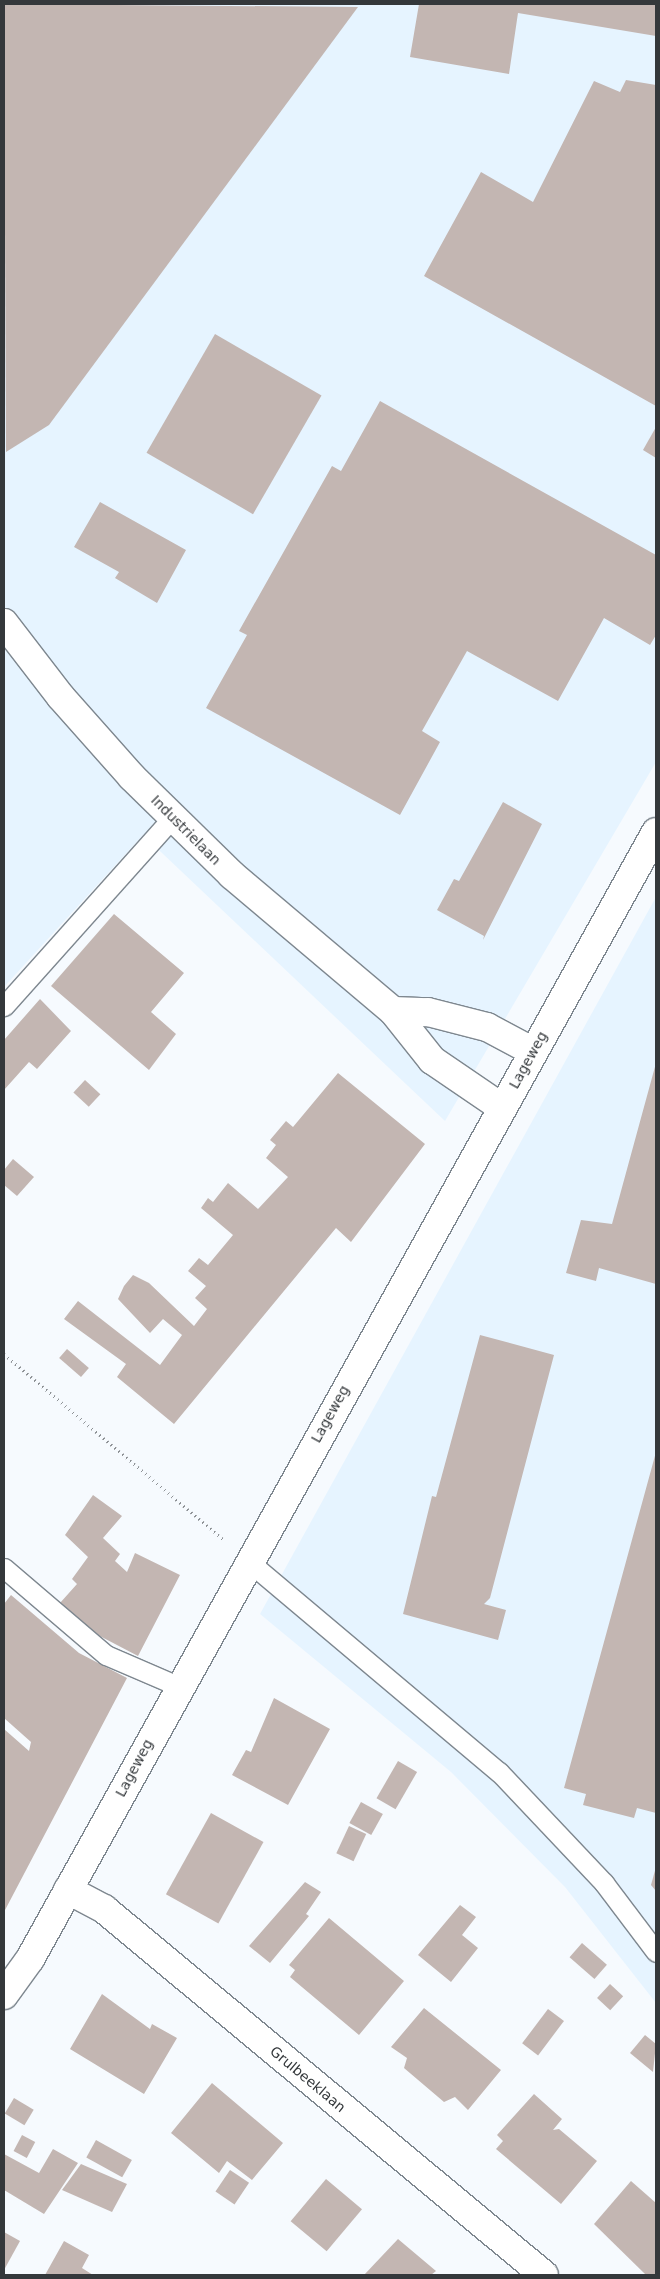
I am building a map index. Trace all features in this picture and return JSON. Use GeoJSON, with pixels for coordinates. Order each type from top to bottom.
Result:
{"type":"FeatureCollection","features":[{"type":"Feature","properties":{"kind":"street","name":"Industrielaan"},"geometry":{"type":"LineString","coordinates":[[4,623],[61,697],[173,817],[232,875],[393,1011],[432,1060],[501,1107]]}},
{"type":"Feature","properties":{"kind":"street","name":"Lageweg"},"geometry":{"type":"LineString","coordinates":[[4,1995],[30,1959],[178,1686],[656,832]]}},
{"type":"Feature","properties":{"kind":"street"},"geometry":{"type":"LineString","coordinates":[[393,1011],[428,1012],[487,1027],[532,1051]]}},
{"type":"Feature","properties":{"kind":"street","name":"Grulbeeklaan"},"geometry":{"type":"LineString","coordinates":[[68,1890],[104,1909],[544,2275]]}},
{"type":"Feature","properties":{"kind":"lane"},"geometry":{"type":"LineString","coordinates":[[4,1006],[173,817]]}},
{"type":"Feature","properties":{"kind":"lane"},"geometry":{"type":"LineString","coordinates":[[248,1561],[499,1772],[604,1882],[656,1952]]}},
{"type":"Feature","properties":{"kind":"lane"},"geometry":{"type":"LineString","coordinates":[[4,1568],[106,1655],[178,1686]]}},
{"type":"Feature","properties":{"kind":"path"},"geometry":{"type":"LineString","coordinates":[[4,1354],[248,1561]]}},
{"type":"Feature","properties":{"kind":"shaded area"},"geometry":{"type":"Polygon","coordinates":[[[4,4],[656,4],[656,762],[445,1121],[143,835],[4,987],[4,4]]]}},
{"type":"Feature","properties":{"kind":"shaded area"},"geometry":{"type":"Polygon","coordinates":[[[656,897],[656,2003],[565,1887],[451,1772],[260,1614],[656,897]]]}},
{"type":"Feature","properties":{"kind":"building"},"geometry":{"type":"Polygon","coordinates":[[[4,4],[358,7],[49,425],[6,452],[4,4]]]}},
{"type":"Feature","properties":{"kind":"building"},"geometry":{"type":"Polygon","coordinates":[[[419,4],[656,4],[656,36],[518,13],[509,74],[410,57],[419,4]]]}},
{"type":"Feature","properties":{"kind":"building"},"geometry":{"type":"Polygon","coordinates":[[[626,80],[656,85],[656,406],[424,276],[481,172],[533,202],[594,81],[620,92],[626,80]]]}},
{"type":"Feature","properties":{"kind":"building"},"geometry":{"type":"Polygon","coordinates":[[[215,334],[322,396],[253,514],[146,453],[215,334]]]}},
{"type":"Feature","properties":{"kind":"building"},"geometry":{"type":"Polygon","coordinates":[[[380,401],[656,555],[656,635],[650,645],[604,618],[558,701],[467,651],[422,731],[440,742],[400,815],[206,708],[247,635],[239,631],[332,466],[341,471],[380,401]]]}},
{"type":"Feature","properties":{"kind":"building"},"geometry":{"type":"Polygon","coordinates":[[[656,427],[656,458],[643,450],[656,427]]]}},
{"type":"Feature","properties":{"kind":"building"},"geometry":{"type":"Polygon","coordinates":[[[100,502],[186,550],[157,603],[115,578],[119,572],[74,547],[100,502]]]}},
{"type":"Feature","properties":{"kind":"building"},"geometry":{"type":"Polygon","coordinates":[[[503,802],[542,824],[483,940],[484,936],[437,910],[454,879],[459,881],[503,802]]]}},
{"type":"Feature","properties":{"kind":"building"},"geometry":{"type":"Polygon","coordinates":[[[114,914],[184,973],[151,1012],[176,1034],[149,1070],[51,986],[114,914]]]}},
{"type":"Feature","properties":{"kind":"building"},"geometry":{"type":"Polygon","coordinates":[[[40,999],[71,1031],[37,1069],[29,1062],[4,1090],[4,1040],[40,999]]]}},
{"type":"Feature","properties":{"kind":"building"},"geometry":{"type":"Polygon","coordinates":[[[656,1063],[656,1284],[599,1268],[596,1281],[566,1273],[581,1220],[612,1224],[656,1063]]]}},
{"type":"Feature","properties":{"kind":"building"},"geometry":{"type":"Polygon","coordinates":[[[338,1073],[425,1144],[351,1242],[336,1228],[174,1424],[117,1377],[126,1364],[64,1319],[78,1301],[160,1365],[182,1335],[163,1319],[150,1333],[118,1299],[124,1286],[133,1275],[149,1283],[194,1326],[207,1309],[195,1298],[206,1286],[188,1271],[199,1258],[208,1265],[233,1235],[201,1208],[208,1198],[213,1202],[228,1183],[258,1209],[288,1177],[266,1158],[276,1145],[270,1140],[286,1121],[293,1127],[338,1073]]]}},
{"type":"Feature","properties":{"kind":"building"},"geometry":{"type":"Polygon","coordinates":[[[85,1080],[100,1094],[89,1107],[73,1092],[85,1080]]]}},
{"type":"Feature","properties":{"kind":"building"},"geometry":{"type":"Polygon","coordinates":[[[13,1159],[34,1177],[17,1196],[4,1185],[4,1170],[13,1159]]]}},
{"type":"Feature","properties":{"kind":"building"},"geometry":{"type":"Polygon","coordinates":[[[480,1335],[554,1355],[490,1598],[484,1604],[506,1610],[498,1640],[403,1614],[432,1496],[436,1497],[480,1335]]]}},
{"type":"Feature","properties":{"kind":"building"},"geometry":{"type":"Polygon","coordinates":[[[67,1349],[89,1368],[81,1377],[59,1358],[67,1349]]]}},
{"type":"Feature","properties":{"kind":"building"},"geometry":{"type":"Polygon","coordinates":[[[656,1452],[656,1813],[637,1808],[634,1818],[583,1805],[586,1794],[564,1788],[656,1452]]]}},
{"type":"Feature","properties":{"kind":"building"},"geometry":{"type":"Polygon","coordinates":[[[93,1495],[122,1516],[103,1538],[120,1554],[115,1561],[127,1572],[135,1553],[180,1575],[138,1656],[94,1633],[60,1603],[77,1584],[72,1579],[88,1557],[65,1535],[93,1495]]]}},
{"type":"Feature","properties":{"kind":"building"},"geometry":{"type":"Polygon","coordinates":[[[11,1595],[79,1653],[127,1678],[4,1912],[4,1729],[29,1751],[31,1742],[4,1718],[4,1604],[11,1595]]]}},
{"type":"Feature","properties":{"kind":"building"},"geometry":{"type":"Polygon","coordinates":[[[274,1698],[330,1729],[288,1805],[232,1775],[246,1750],[251,1752],[274,1698]]]}},
{"type":"Feature","properties":{"kind":"building"},"geometry":{"type":"Polygon","coordinates":[[[398,1761],[417,1772],[396,1809],[376,1798],[398,1761]]]}},
{"type":"Feature","properties":{"kind":"building"},"geometry":{"type":"Polygon","coordinates":[[[361,1802],[383,1814],[371,1835],[349,1823],[361,1802]]]}},
{"type":"Feature","properties":{"kind":"building"},"geometry":{"type":"Polygon","coordinates":[[[211,1813],[263,1842],[218,1923],[166,1894],[211,1813]]]}},
{"type":"Feature","properties":{"kind":"building"},"geometry":{"type":"Polygon","coordinates":[[[349,1826],[366,1834],[354,1861],[336,1853],[349,1826]]]}},
{"type":"Feature","properties":{"kind":"building"},"geometry":{"type":"Polygon","coordinates":[[[656,1867],[656,1891],[651,1885],[656,1867]]]}},
{"type":"Feature","properties":{"kind":"building"},"geometry":{"type":"Polygon","coordinates":[[[305,1882],[321,1892],[306,1914],[309,1916],[270,1963],[249,1946],[305,1882]]]}},
{"type":"Feature","properties":{"kind":"building"},"geometry":{"type":"Polygon","coordinates":[[[460,1905],[476,1917],[462,1935],[478,1948],[451,1982],[418,1955],[460,1905]]]}},
{"type":"Feature","properties":{"kind":"building"},"geometry":{"type":"Polygon","coordinates":[[[329,1918],[404,1981],[359,2035],[290,1977],[295,1970],[289,1965],[329,1918]]]}},
{"type":"Feature","properties":{"kind":"building"},"geometry":{"type":"Polygon","coordinates":[[[582,1943],[607,1965],[594,1979],[570,1957],[582,1943]]]}},
{"type":"Feature","properties":{"kind":"building"},"geometry":{"type":"Polygon","coordinates":[[[610,1984],[623,1996],[610,2010],[597,1998],[610,1984]]]}},
{"type":"Feature","properties":{"kind":"building"},"geometry":{"type":"Polygon","coordinates":[[[102,1994],[150,2029],[152,2024],[177,2038],[144,2094],[70,2049],[102,1994]]]}},
{"type":"Feature","properties":{"kind":"building"},"geometry":{"type":"Polygon","coordinates":[[[424,2008],[501,2070],[468,2110],[455,2097],[444,2102],[404,2068],[407,2058],[391,2047],[424,2008]]]}},
{"type":"Feature","properties":{"kind":"building"},"geometry":{"type":"Polygon","coordinates":[[[548,2009],[564,2021],[538,2055],[522,2043],[548,2009]]]}},
{"type":"Feature","properties":{"kind":"building"},"geometry":{"type":"Polygon","coordinates":[[[645,2035],[656,2044],[653,2072],[630,2053],[645,2035]]]}},
{"type":"Feature","properties":{"kind":"building"},"geometry":{"type":"Polygon","coordinates":[[[212,2083],[283,2143],[252,2180],[227,2161],[219,2173],[171,2133],[212,2083]]]}},
{"type":"Feature","properties":{"kind":"building"},"geometry":{"type":"Polygon","coordinates":[[[534,2094],[562,2119],[553,2130],[559,2129],[597,2161],[561,2204],[496,2149],[503,2141],[497,2135],[534,2094]]]}},
{"type":"Feature","properties":{"kind":"building"},"geometry":{"type":"Polygon","coordinates":[[[14,2098],[34,2110],[24,2125],[5,2113],[14,2098]]]}},
{"type":"Feature","properties":{"kind":"building"},"geometry":{"type":"Polygon","coordinates":[[[22,2135],[35,2142],[27,2158],[14,2151],[22,2135]]]}},
{"type":"Feature","properties":{"kind":"building"},"geometry":{"type":"Polygon","coordinates":[[[96,2140],[132,2160],[122,2177],[86,2157],[96,2140]]]}},
{"type":"Feature","properties":{"kind":"building"},"geometry":{"type":"Polygon","coordinates":[[[53,2149],[78,2163],[44,2214],[4,2190],[4,2154],[39,2173],[53,2149]]]}},
{"type":"Feature","properties":{"kind":"building"},"geometry":{"type":"Polygon","coordinates":[[[81,2164],[127,2184],[112,2212],[62,2190],[81,2164]]]}},
{"type":"Feature","properties":{"kind":"building"},"geometry":{"type":"Polygon","coordinates":[[[230,2170],[249,2183],[235,2204],[215,2192],[230,2170]]]}},
{"type":"Feature","properties":{"kind":"building"},"geometry":{"type":"Polygon","coordinates":[[[326,2179],[362,2209],[327,2251],[291,2221],[326,2179]]]}},
{"type":"Feature","properties":{"kind":"building"},"geometry":{"type":"Polygon","coordinates":[[[631,2181],[656,2203],[656,2275],[645,2274],[594,2224],[631,2181]]]}},
{"type":"Feature","properties":{"kind":"building"},"geometry":{"type":"Polygon","coordinates":[[[4,2232],[20,2241],[4,2270],[4,2232]]]}},
{"type":"Feature","properties":{"kind":"building"},"geometry":{"type":"Polygon","coordinates":[[[398,2239],[436,2271],[431,2275],[364,2275],[398,2239]]]}},
{"type":"Feature","properties":{"kind":"building"},"geometry":{"type":"Polygon","coordinates":[[[64,2241],[89,2255],[82,2268],[93,2275],[45,2275],[64,2241]]]}}]}
